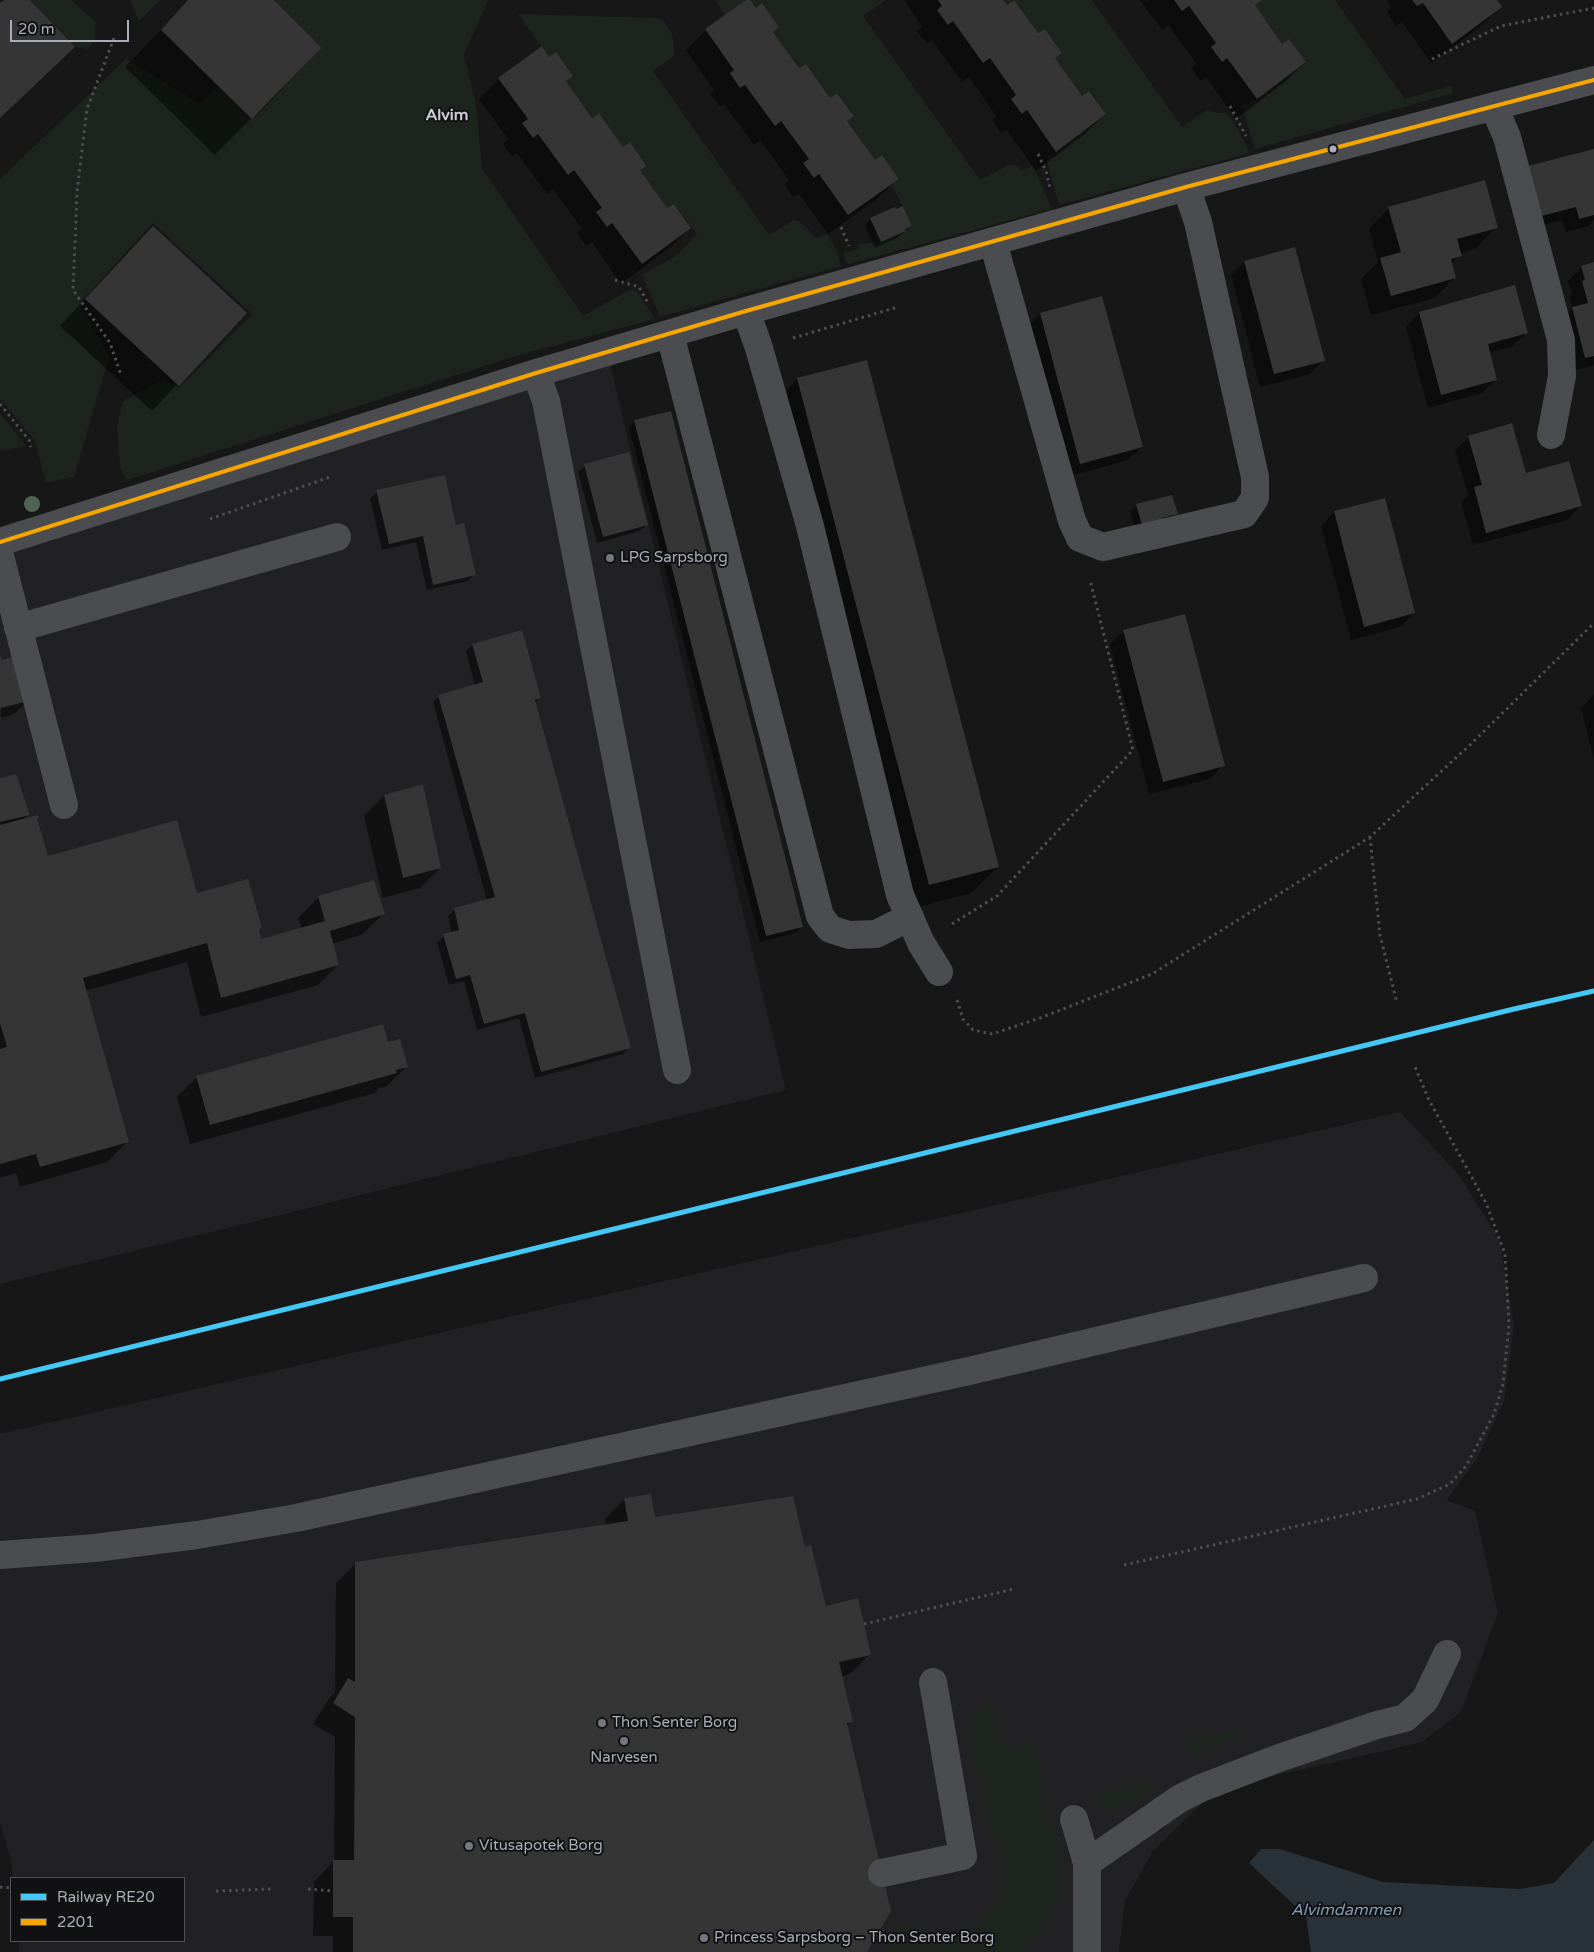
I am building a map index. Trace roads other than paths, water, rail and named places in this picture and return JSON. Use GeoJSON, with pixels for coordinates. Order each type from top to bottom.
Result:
{"type":"FeatureCollection","features":[{"type":"Feature","properties":{"kind":"street"},"geometry":{"type":"LineString","coordinates":[[0,542],[536,373],[746,311],[1186,187],[1494,108],[1594,80]]}},
{"type":"Feature","properties":{"kind":"street"},"geometry":{"type":"LineString","coordinates":[[1494,108],[1507,137],[1561,340],[1562,376],[1551,436]]}},
{"type":"Feature","properties":{"kind":"street"},"geometry":{"type":"LineString","coordinates":[[993,242],[1072,521],[1080,538],[1103,547],[1244,514],[1255,498],[1255,477],[1198,222],[1186,187]]}},
{"type":"Feature","properties":{"kind":"street"},"geometry":{"type":"LineString","coordinates":[[746,311],[759,348],[810,526],[900,895],[921,943],[939,972]]}},
{"type":"Feature","properties":{"kind":"street"},"geometry":{"type":"LineString","coordinates":[[670,334],[820,916],[830,928],[849,935],[876,934],[910,917]]}},
{"type":"Feature","properties":{"kind":"street"},"geometry":{"type":"LineString","coordinates":[[536,373],[548,411],[678,1070]]}},
{"type":"Feature","properties":{"kind":"street"},"geometry":{"type":"LineString","coordinates":[[18,628],[210,575],[336,537]]}},
{"type":"Feature","properties":{"kind":"street"},"geometry":{"type":"LineString","coordinates":[[0,556],[64,804]]}},
{"type":"Feature","properties":{"kind":"street"},"geometry":{"type":"LineString","coordinates":[[0,1555],[95,1548],[197,1535],[296,1518],[969,1371],[1364,1278]]}},
{"type":"Feature","properties":{"kind":"street"},"geometry":{"type":"LineString","coordinates":[[1087,1863],[1178,1799],[1201,1788],[1279,1758],[1377,1725],[1405,1718],[1425,1700],[1448,1654]]}},
{"type":"Feature","properties":{"kind":"street"},"geometry":{"type":"LineString","coordinates":[[882,1873],[963,1856],[932,1682]]}},
{"type":"Feature","properties":{"kind":"street"},"geometry":{"type":"LineString","coordinates":[[1074,1818],[1087,1863],[1087,1952]]}},
{"type":"Feature","properties":{"kind":"water","name":"Alvimdammen"},"geometry":{"type":"Polygon","coordinates":[[[1594,1840],[1594,1952],[1311,1952],[1306,1916],[1249,1863],[1261,1849],[1280,1849],[1383,1882],[1520,1889],[1554,1883],[1594,1840]]]}},
{"type":"Feature","properties":{"kind":"rail line","name":"RE20"},"geometry":{"type":"LineString","coordinates":[[0,1379],[1594,991]]}},
{"type":"Feature","properties":{"kind":"place","name":"LPG Sarpsborg"},"geometry":{"type":"Point","coordinates":[610,558]}},
{"type":"Feature","properties":{"kind":"place","name":"Thon Senter Borg"},"geometry":{"type":"Point","coordinates":[602,1723]}},
{"type":"Feature","properties":{"kind":"place","name":"Narvesen"},"geometry":{"type":"Point","coordinates":[624,1741]}},
{"type":"Feature","properties":{"kind":"place","name":"Vitusapotek Borg"},"geometry":{"type":"Point","coordinates":[469,1846]}},
{"type":"Feature","properties":{"kind":"place","name":"Princess Sarpsborg – Thon Senter Borg"},"geometry":{"type":"Point","coordinates":[704,1938]}},
{"type":"Feature","properties":{"kind":"district","name":"Alvim"},"geometry":{"type":"Point","coordinates":[447,116]}}]}
